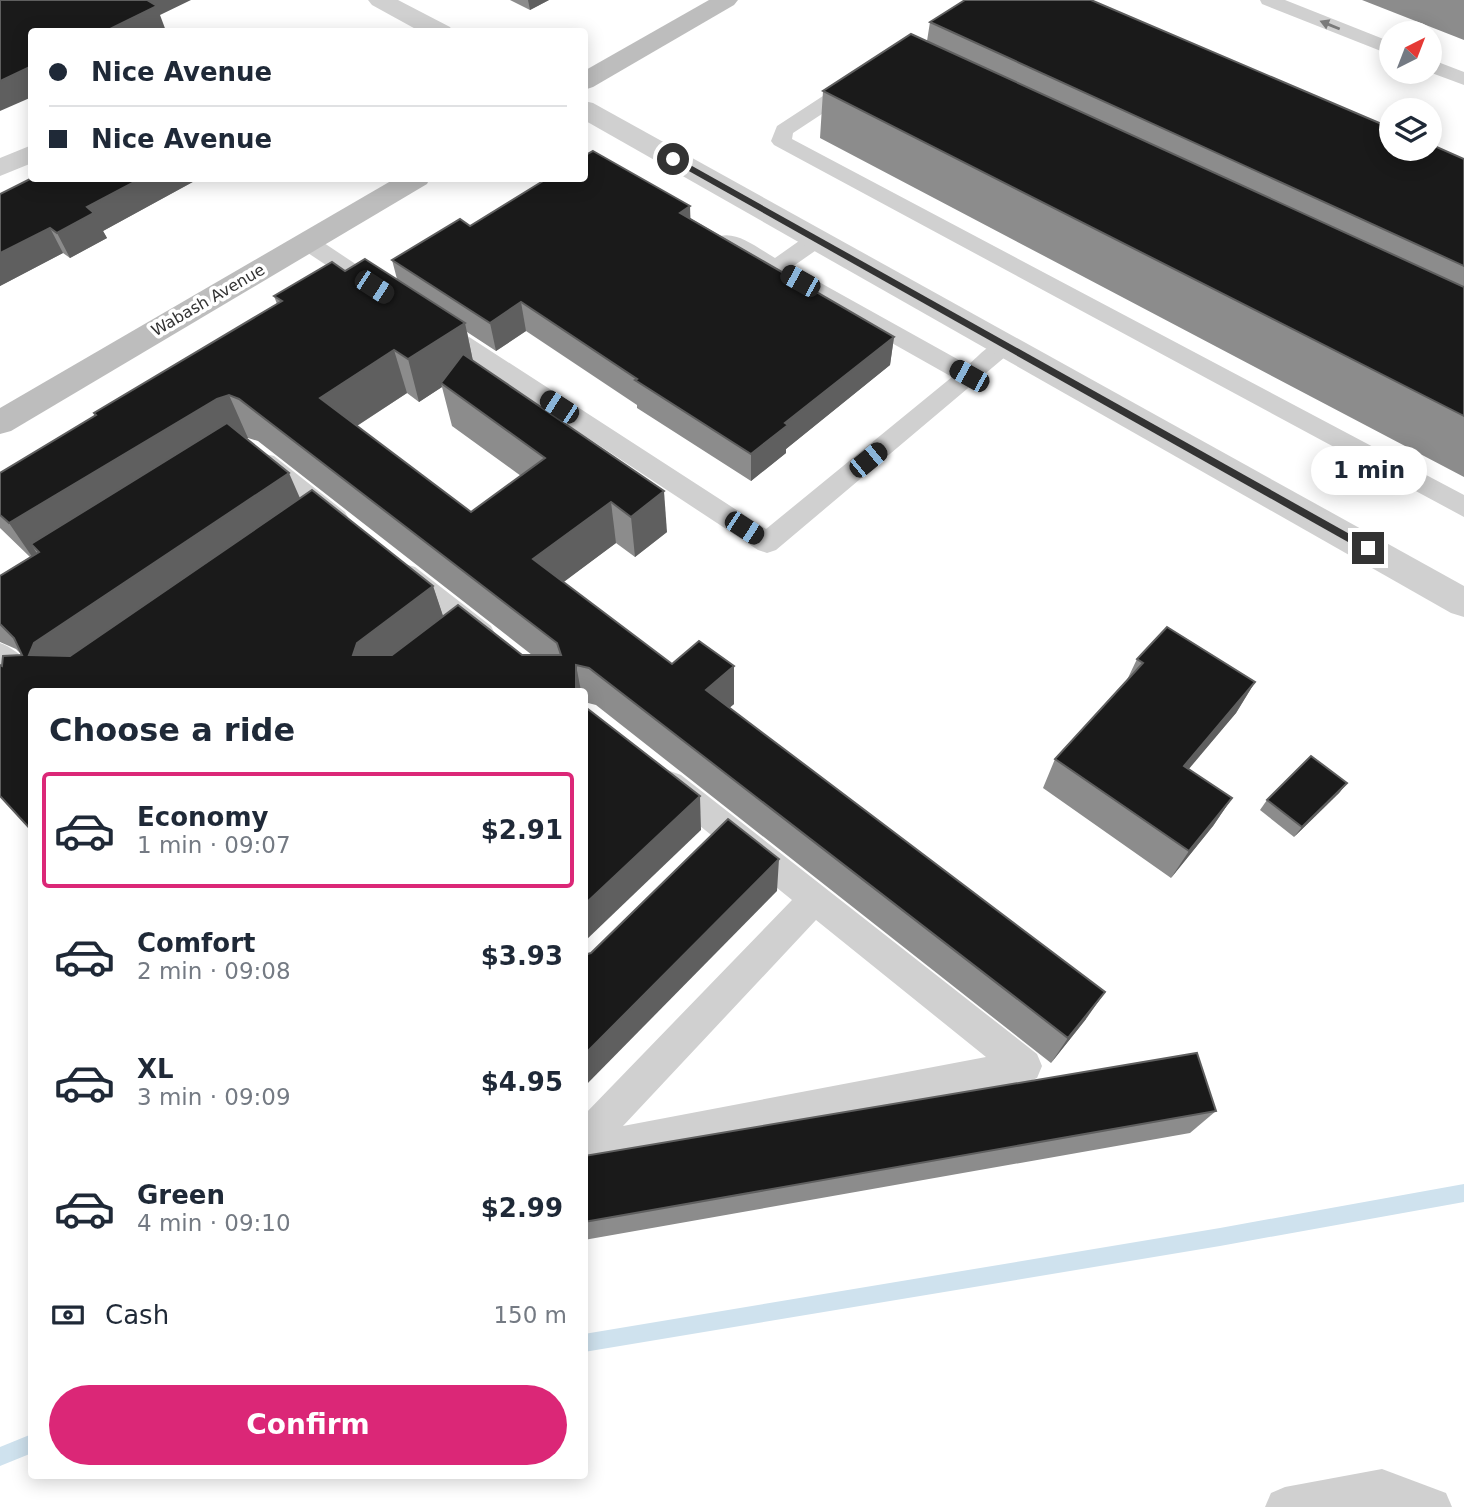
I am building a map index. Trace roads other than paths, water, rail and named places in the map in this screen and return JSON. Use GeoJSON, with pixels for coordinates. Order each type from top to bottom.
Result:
{"type":"FeatureCollection","features":[{"type":"Feature","properties":{"kind":"street"},"geometry":{"type":"LineString","coordinates":[[380,0],[432,28]]}},
{"type":"Feature","properties":{"kind":"street"},"geometry":{"type":"LineString","coordinates":[[588,80],[726,0]]}},
{"type":"Feature","properties":{"kind":"street"},"geometry":{"type":"LineString","coordinates":[[588,111],[1464,603]]}},
{"type":"Feature","properties":{"kind":"street"},"geometry":{"type":"LineString","coordinates":[[0,168],[28,154]]}},
{"type":"Feature","properties":{"kind":"street","name":"Wabash Avenue"},"geometry":{"type":"LineString","coordinates":[[0,423],[410,182]]}},
{"type":"Feature","properties":{"kind":"lane"},"geometry":{"type":"LineString","coordinates":[[1269,0],[1379,44]]}},
{"type":"Feature","properties":{"kind":"lane"},"geometry":{"type":"LineString","coordinates":[[1442,70],[1464,79]]}},
{"type":"Feature","properties":{"kind":"lane"},"geometry":{"type":"LineString","coordinates":[[870,74],[784,130],[781,141],[1464,507]]}},
{"type":"Feature","properties":{"kind":"lane"},"geometry":{"type":"LineString","coordinates":[[704,228],[969,376]]}},
{"type":"Feature","properties":{"kind":"lane"},"geometry":{"type":"LineString","coordinates":[[775,268],[817,239]]}},
{"type":"Feature","properties":{"kind":"lane"},"geometry":{"type":"LineString","coordinates":[[307,242],[397,302]]}},
{"type":"Feature","properties":{"kind":"lane"},"geometry":{"type":"LineString","coordinates":[[374,287],[397,272]]}},
{"type":"Feature","properties":{"kind":"lane"},"geometry":{"type":"LineString","coordinates":[[420,317],[767,543],[1006,345]]}},
{"type":"Feature","properties":{"kind":"lane"},"geometry":{"type":"LineString","coordinates":[[247,449],[319,522],[352,531]]}},
{"type":"Feature","properties":{"kind":"lane"},"geometry":{"type":"LineString","coordinates":[[384,557],[459,633],[501,650]]}},
{"type":"Feature","properties":{"kind":"lane"},"geometry":{"type":"LineString","coordinates":[[0,654],[34,688]]}},
{"type":"Feature","properties":{"kind":"lane"},"geometry":{"type":"LineString","coordinates":[[588,1150],[1025,1066],[815,900],[717,838],[650,768]]}},
{"type":"Feature","properties":{"kind":"lane"},"geometry":{"type":"LineString","coordinates":[[588,1137],[815,900]]}},
{"type":"Feature","properties":{"kind":"lane"},"geometry":{"type":"LineString","coordinates":[[1285,1507],[1382,1489],[1432,1507]]}},
{"type":"Feature","properties":{"kind":"waterway"},"geometry":{"type":"LineString","coordinates":[[588,1342],[1220,1237],[1464,1193]]}},
{"type":"Feature","properties":{"kind":"waterway"},"geometry":{"type":"LineString","coordinates":[[0,1457],[28,1445]]}}]}
